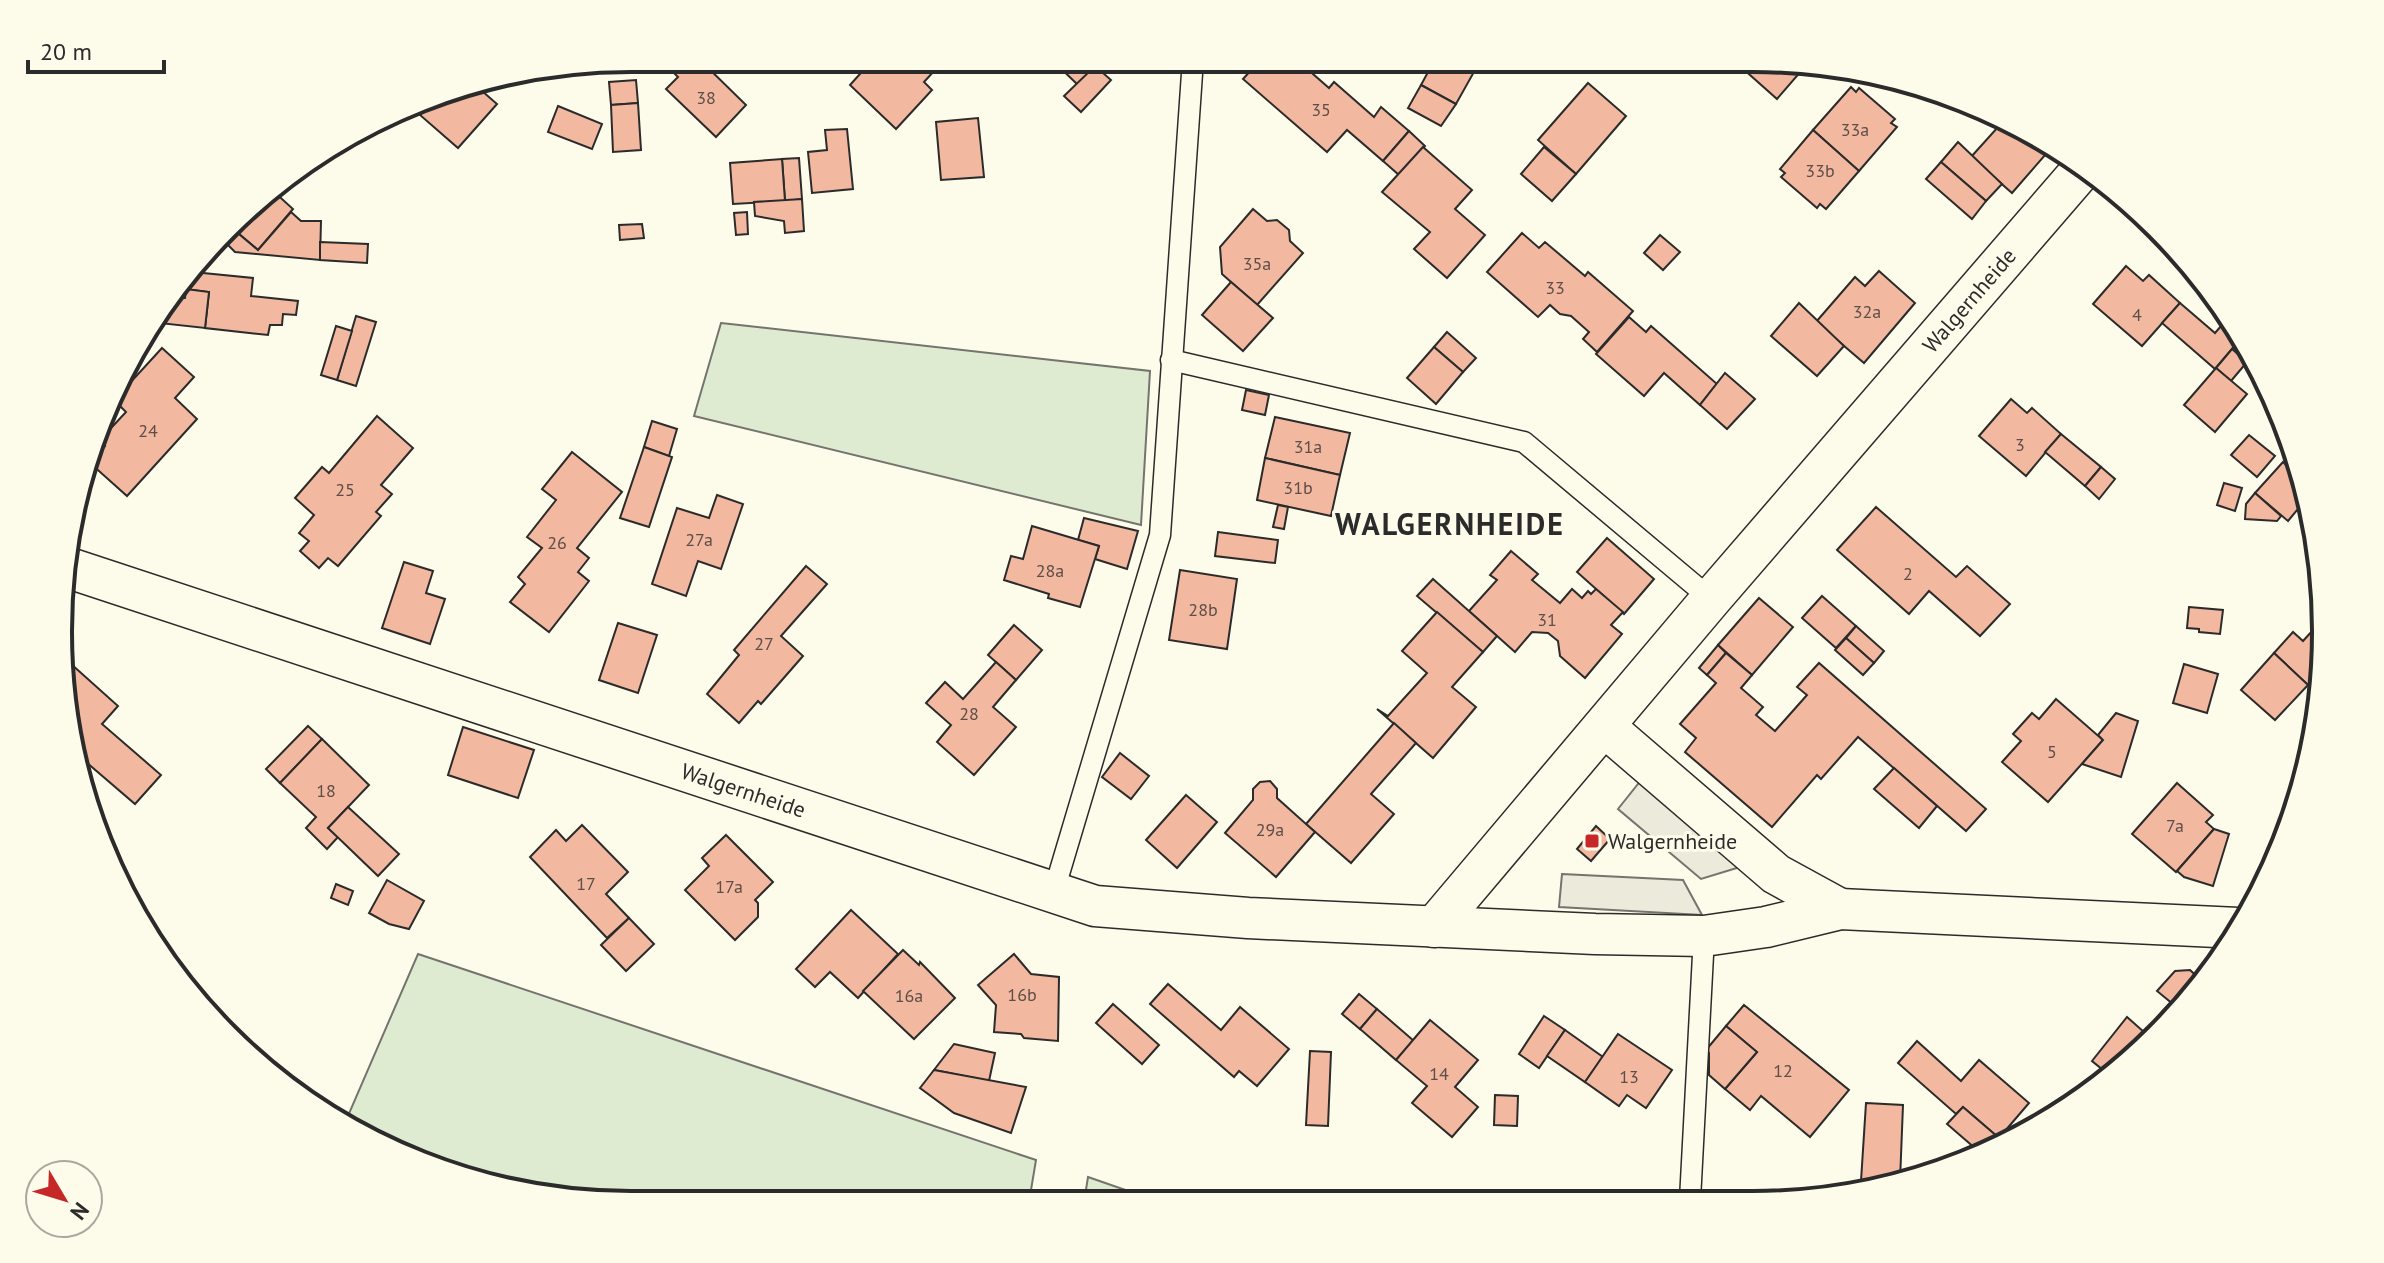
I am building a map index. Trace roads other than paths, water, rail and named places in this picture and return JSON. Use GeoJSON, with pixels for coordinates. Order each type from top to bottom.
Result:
{"type":"FeatureCollection","features":[{"type":"Feature","properties":{"kind":"street","name":"Walgernheide"},"geometry":{"type":"LineString","coordinates":[[1434,927],[1711,599],[2076,176]]}},
{"type":"Feature","properties":{"kind":"street","name":"Walgernheide"},"geometry":{"type":"LineString","coordinates":[[76,570],[1095,906],[1248,918],[1704,936],[1766,927],[1840,909],[2227,927]]}},
{"type":"Feature","properties":{"kind":"street","name":"Walgernheide"},"geometry":{"type":"LineString","coordinates":[[1605,727],[1776,874],[1840,909]]}},
{"type":"Feature","properties":{"kind":"lane"},"geometry":{"type":"LineString","coordinates":[[1053,894],[1160,535],[1192,72]]}},
{"type":"Feature","properties":{"kind":"lane"},"geometry":{"type":"LineString","coordinates":[[1171,360],[1524,442],[1711,599]]}},
{"type":"Feature","properties":{"kind":"lane"},"geometry":{"type":"LineString","coordinates":[[1690,1191],[1704,936]]}},
{"type":"Feature","properties":{"kind":"place","name":"Walgernheide"},"geometry":{"type":"Point","coordinates":[1592,841]}},
{"type":"Feature","properties":{"kind":"district","name":"WALGERNHEIDE"},"geometry":{"type":"Point","coordinates":[1450,523]}}]}
